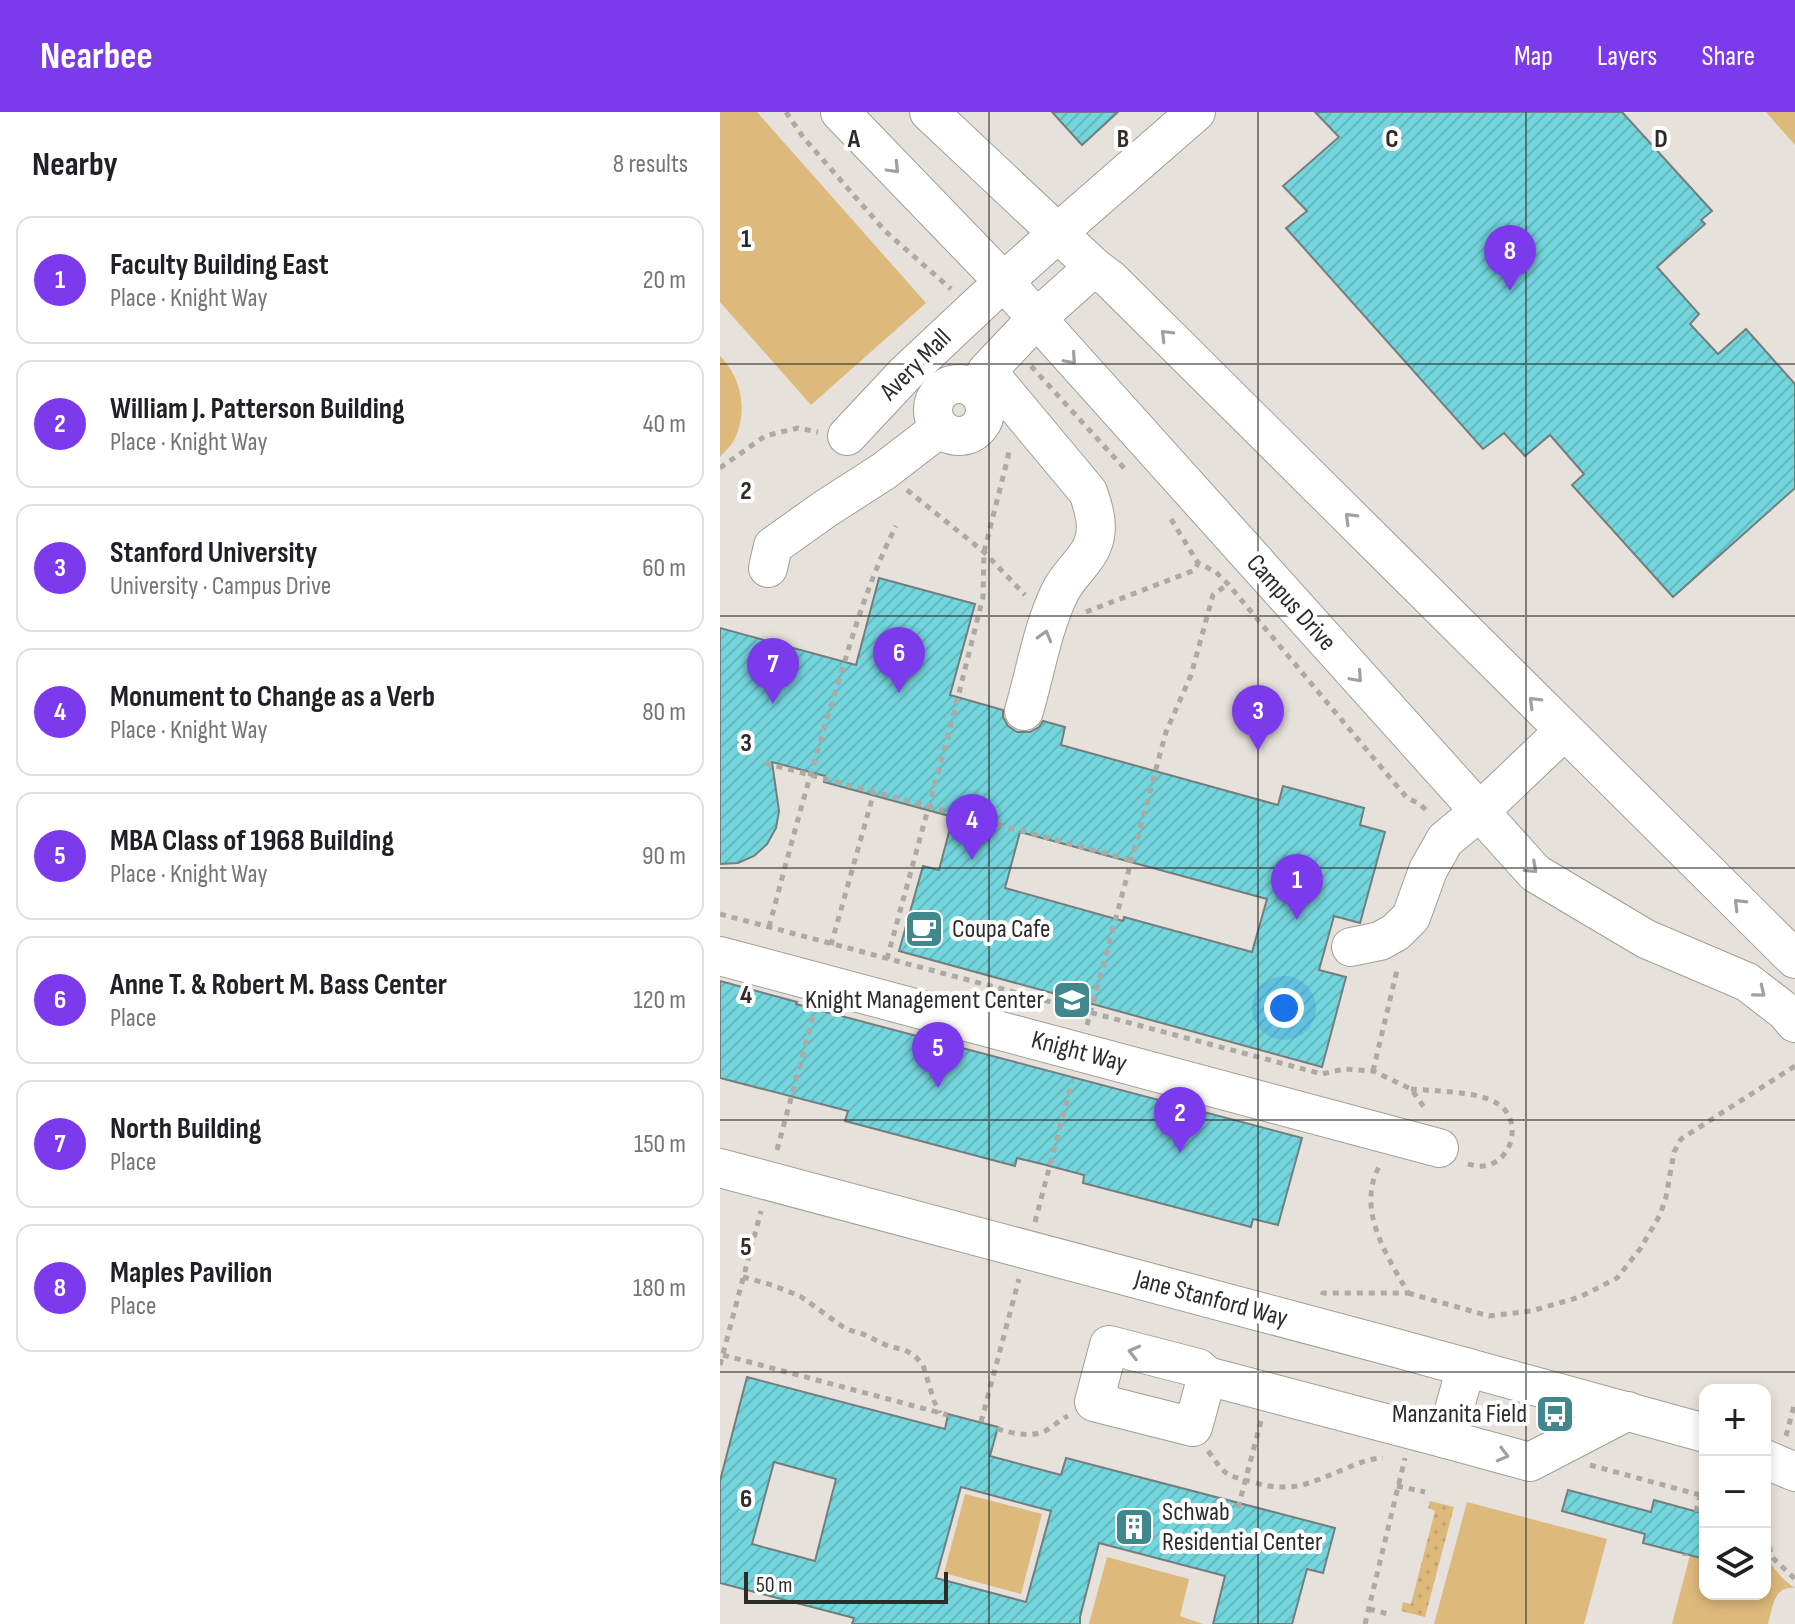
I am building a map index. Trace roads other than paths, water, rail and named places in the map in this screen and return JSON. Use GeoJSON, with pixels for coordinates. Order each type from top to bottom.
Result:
{"type":"FeatureCollection","features":[{"type":"Feature","properties":{"kind":"street","name":"Campus Drive"},"geometry":{"type":"LineString","coordinates":[[840,112],[1004,282],[1535,873],[1646,939],[1747,982],[1786,1012],[1795,1023]]}},
{"type":"Feature","properties":{"kind":"street"},"geometry":{"type":"LineString","coordinates":[[929,112],[1110,279],[1795,959]]}},
{"type":"Feature","properties":{"kind":"street","name":"Avery Mall"},"geometry":{"type":"LineString","coordinates":[[847,436],[906,373],[991,293],[1196,112]]}},
{"type":"Feature","properties":{"kind":"street"},"geometry":{"type":"LineString","coordinates":[[768,568],[773,546],[884,471],[940,428],[932,414],[932,406],[940,391],[946,386],[969,385],[982,380],[1036,319],[1094,267]]}},
{"type":"Feature","properties":{"kind":"street"},"geometry":{"type":"LineString","coordinates":[[982,380],[1088,492],[1094,509],[1096,528],[1092,548],[1070,574],[1053,609],[1024,711]]}},
{"type":"Feature","properties":{"kind":"street"},"geometry":{"type":"LineString","coordinates":[[1351,947],[1380,941],[1396,932],[1411,917],[1428,870],[1445,840],[1564,731]]}},
{"type":"Feature","properties":{"kind":"street","name":"Knight Way"},"geometry":{"type":"LineString","coordinates":[[720,956],[1439,1148]]}},
{"type":"Feature","properties":{"kind":"street","name":"Jane Stanford Way"},"geometry":{"type":"LineString","coordinates":[[720,1168],[1699,1431]]}},
{"type":"Feature","properties":{"kind":"street"},"geometry":{"type":"LineString","coordinates":[[1446,1439],[1466,1367]]}},
{"type":"Feature","properties":{"kind":"street"},"geometry":{"type":"LineString","coordinates":[[1207,1376],[1530,1462],[1628,1411]]}},
{"type":"Feature","properties":{"kind":"place","name":"Maples Pavilion"},"geometry":{"type":"Point","coordinates":[1510,291]}},
{"type":"Feature","properties":{"kind":"place","name":"Anne T. & Robert M. Bass Center"},"geometry":{"type":"Point","coordinates":[899,693]}},
{"type":"Feature","properties":{"kind":"place","name":"North Building"},"geometry":{"type":"Point","coordinates":[773,704]}},
{"type":"Feature","properties":{"kind":"place","name":"Stanford University"},"geometry":{"type":"Point","coordinates":[1258,751]}},
{"type":"Feature","properties":{"kind":"place","name":"Monument to Change as a Verb"},"geometry":{"type":"Point","coordinates":[972,860]}},
{"type":"Feature","properties":{"kind":"place","name":"Faculty Building East"},"geometry":{"type":"Point","coordinates":[1297,920]}},
{"type":"Feature","properties":{"kind":"place","name":"Coupa Cafe"},"geometry":{"type":"Point","coordinates":[924,929]}},
{"type":"Feature","properties":{"kind":"place","name":"Knight Management Center"},"geometry":{"type":"Point","coordinates":[1072,1000]}},
{"type":"Feature","properties":{"kind":"place","name":"MBA Class of 1968 Building"},"geometry":{"type":"Point","coordinates":[938,1088]}},
{"type":"Feature","properties":{"kind":"place","name":"William J. Patterson Building"},"geometry":{"type":"Point","coordinates":[1180,1153]}},
{"type":"Feature","properties":{"kind":"place","name":"Manzanita Field"},"geometry":{"type":"Point","coordinates":[1555,1414]}},
{"type":"Feature","properties":{"kind":"place","name":"Schwab Residential Center"},"geometry":{"type":"Point","coordinates":[1134,1527]}}]}
